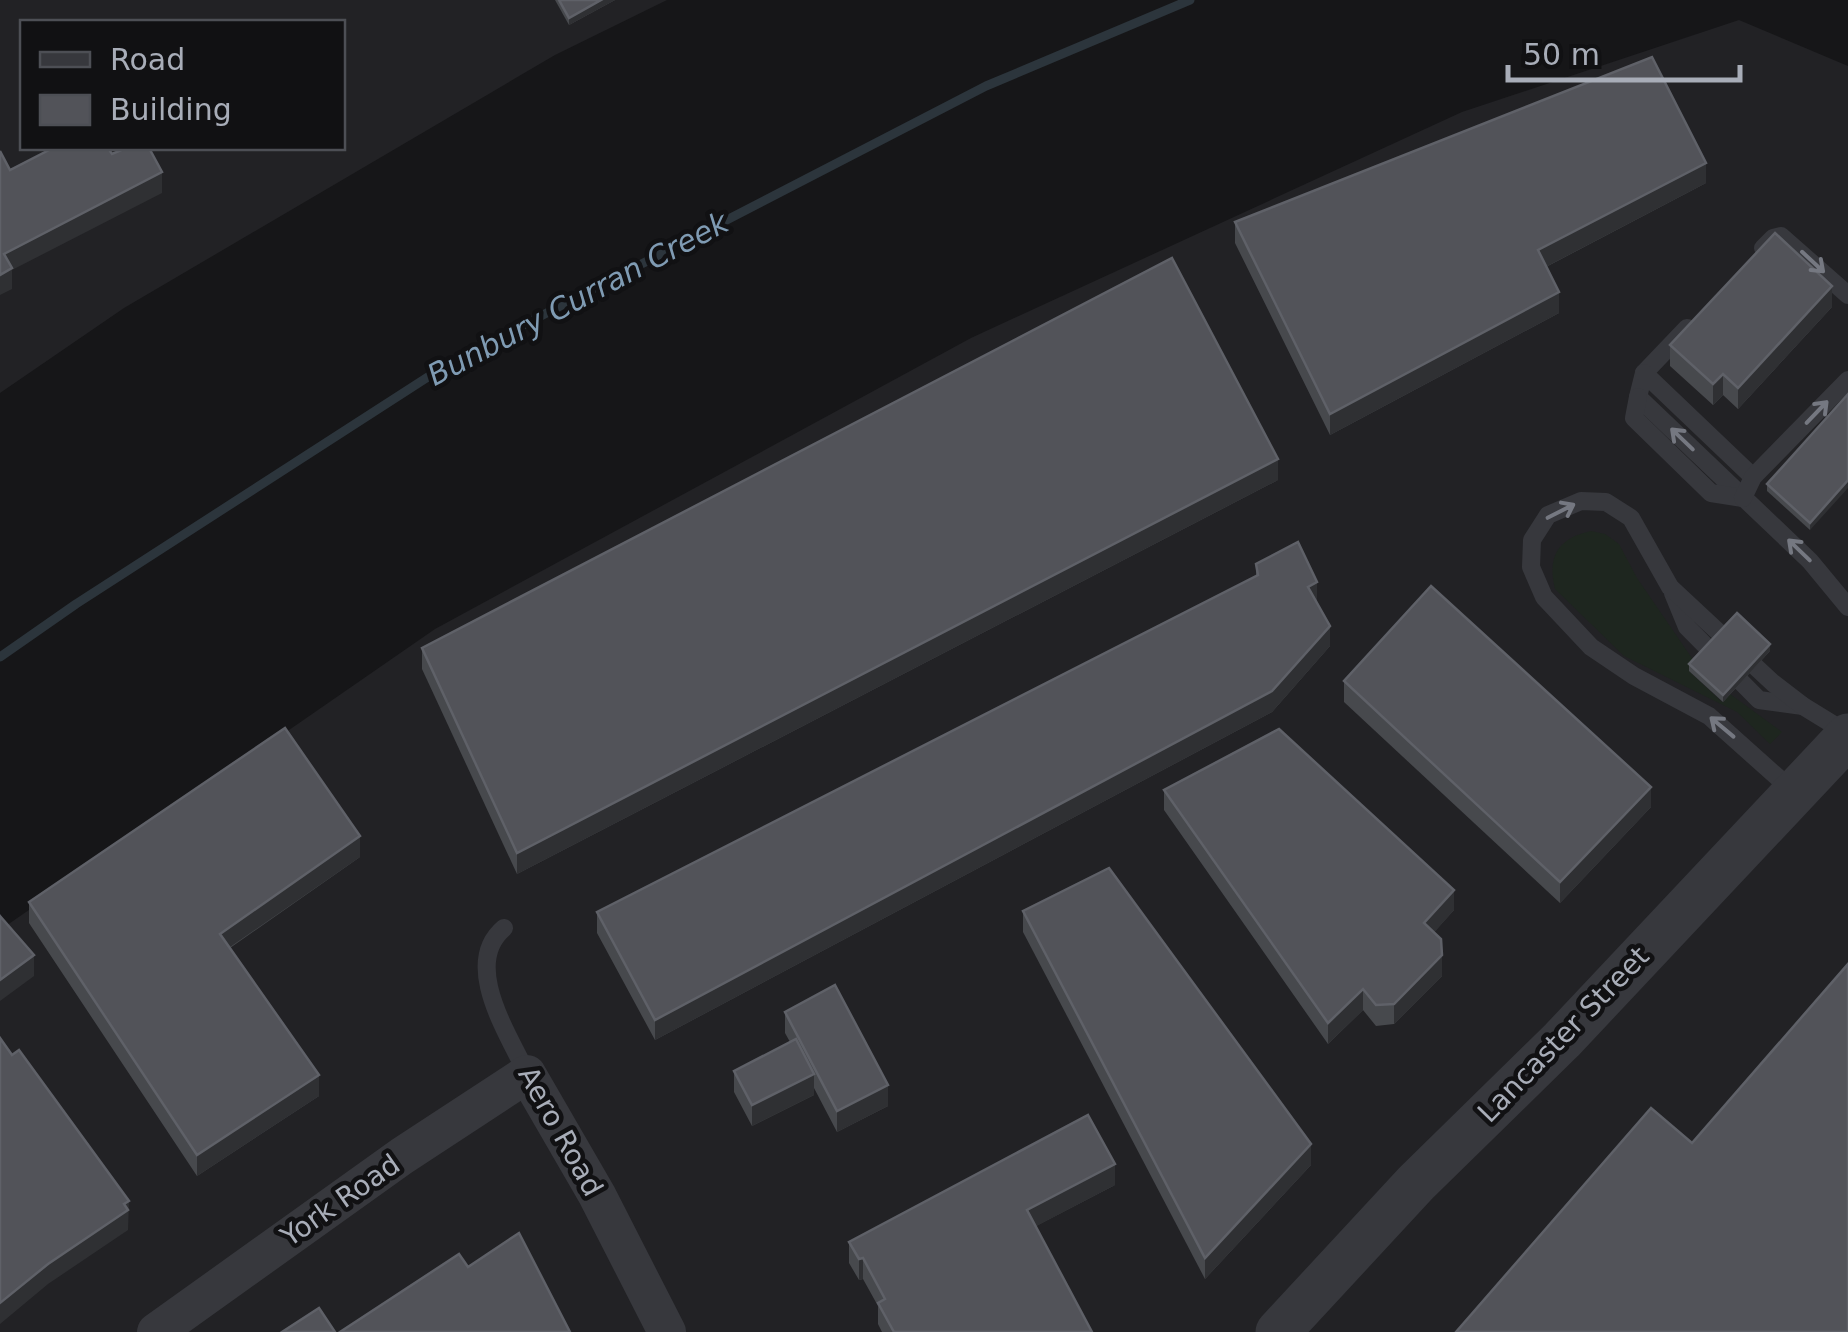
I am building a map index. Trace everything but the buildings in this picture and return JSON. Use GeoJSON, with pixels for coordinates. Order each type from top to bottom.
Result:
{"type":"FeatureCollection","features":[{"type":"Feature","properties":{"kind":"street","name":"Lancaster Street"},"geometry":{"type":"LineString","coordinates":[[1278,1332],[1416,1184],[1562,1040],[1848,735]]}},
{"type":"Feature","properties":{"kind":"street","name":"York Road"},"geometry":{"type":"LineString","coordinates":[[156,1332],[402,1156],[527,1074]]}},
{"type":"Feature","properties":{"kind":"street","name":"Aero Road"},"geometry":{"type":"LineString","coordinates":[[527,1074],[597,1195],[666,1332]]}},
{"type":"Feature","properties":{"kind":"lane"},"geometry":{"type":"LineString","coordinates":[[1746,265],[1773,238],[1781,236],[1848,294]]}},
{"type":"Feature","properties":{"kind":"lane"},"geometry":{"type":"LineString","coordinates":[[1694,320],[1644,374],[1638,397],[1810,561],[1848,608]]}},
{"type":"Feature","properties":{"kind":"lane"},"geometry":{"type":"LineString","coordinates":[[1644,374],[1753,477]]}},
{"type":"Feature","properties":{"kind":"lane"},"geometry":{"type":"LineString","coordinates":[[1743,498],[1753,477],[1848,380]]}},
{"type":"Feature","properties":{"kind":"lane"},"geometry":{"type":"LineString","coordinates":[[1795,792],[1709,716],[1591,648],[1544,597],[1532,566],[1532,540],[1548,515],[1581,501],[1606,502],[1631,518],[1670,587],[1803,706],[1848,735]]}},
{"type":"Feature","properties":{"kind":"lane","name":"Aero Road"},"geometry":{"type":"LineString","coordinates":[[504,928],[491,942],[488,980],[527,1074]]}},
{"type":"Feature","properties":{"kind":"shaded area"},"geometry":{"type":"Polygon","coordinates":[[[0,0],[667,0],[555,55],[124,308],[0,393],[0,0]]]}},
{"type":"Feature","properties":{"kind":"shaded area"},"geometry":{"type":"Polygon","coordinates":[[[1739,20],[1848,66],[1848,1332],[0,1332],[0,930],[435,629],[971,338],[1462,112],[1739,20]]]}},
{"type":"Feature","properties":{"kind":"shaded area"},"geometry":{"type":"Polygon","coordinates":[[[1591,531],[1605,534],[1619,544],[1637,578],[1696,664],[1690,672],[1722,702],[1730,694],[1782,732],[1770,744],[1737,712],[1624,656],[1555,589],[1553,567],[1558,551],[1570,539],[1591,531]]]}},
{"type":"Feature","properties":{"kind":"waterway","name":"Bunbury Curran Creek"},"geometry":{"type":"LineString","coordinates":[[0,657],[448,364],[986,86],[1190,0]]}}]}
